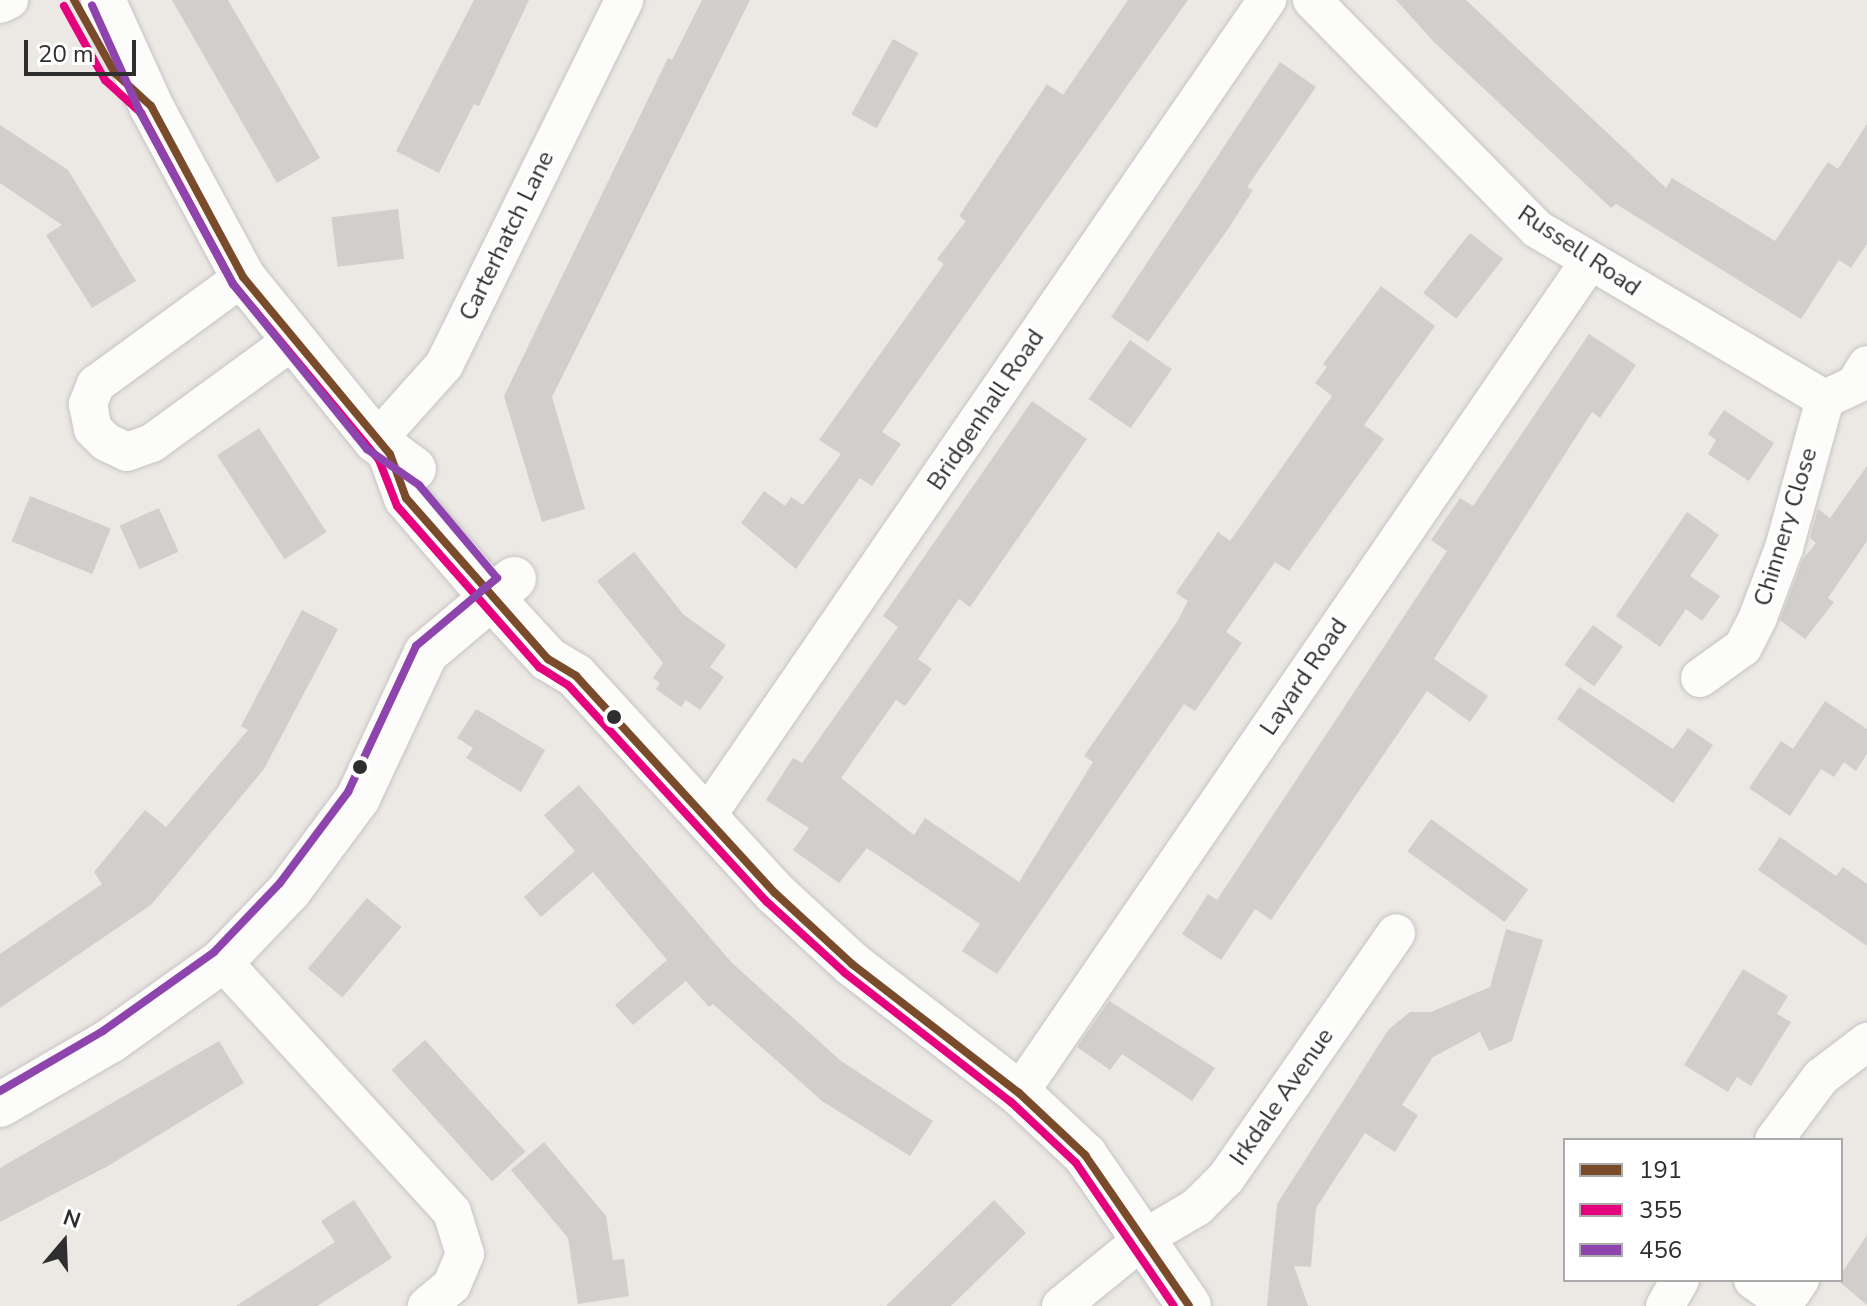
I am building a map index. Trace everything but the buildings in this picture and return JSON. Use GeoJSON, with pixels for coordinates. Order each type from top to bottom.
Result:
{"type":"FeatureCollection","features":[{"type":"Feature","properties":{"kind":"street"},"geometry":{"type":"LineString","coordinates":[[0,4],[9,0]]}},
{"type":"Feature","properties":{"kind":"street"},"geometry":{"type":"LineString","coordinates":[[74,0],[115,73],[151,106]]}},
{"type":"Feature","properties":{"kind":"street"},"geometry":{"type":"LineString","coordinates":[[103,0],[151,106],[243,277],[292,341],[383,448],[427,476],[548,659],[576,676],[704,820],[852,964],[1019,1093],[1085,1155],[1146,1237],[1189,1306]]}},
{"type":"Feature","properties":{"kind":"street","name":"Carterhatch Lane"},"geometry":{"type":"LineString","coordinates":[[383,448],[444,365],[624,0]]}},
{"type":"Feature","properties":{"kind":"street","name":"Bridgenhall Road"},"geometry":{"type":"LineString","coordinates":[[704,820],[1267,0]]}},
{"type":"Feature","properties":{"kind":"street","name":"Russell Road"},"geometry":{"type":"LineString","coordinates":[[1312,0],[1494,190],[1537,229],[1589,262],[1849,383]]}},
{"type":"Feature","properties":{"kind":"street","name":"Layard Road"},"geometry":{"type":"LineString","coordinates":[[1019,1093],[1589,262]]}},
{"type":"Feature","properties":{"kind":"street"},"geometry":{"type":"LineString","coordinates":[[243,277],[96,384],[88,404],[93,429],[127,452],[152,443],[292,341]]}},
{"type":"Feature","properties":{"kind":"street","name":"Chinnery Close"},"geometry":{"type":"LineString","coordinates":[[1700,678],[1743,647],[1758,617],[1849,383]]}},
{"type":"Feature","properties":{"kind":"street"},"geometry":{"type":"LineString","coordinates":[[0,1105],[110,1041],[222,961],[289,891],[358,798],[426,653],[502,588]]}},
{"type":"Feature","properties":{"kind":"street","name":"Irkdale Avenue"},"geometry":{"type":"LineString","coordinates":[[1061,1306],[1146,1237],[1197,1207],[1226,1178],[1396,933]]}},
{"type":"Feature","properties":{"kind":"street"},"geometry":{"type":"LineString","coordinates":[[222,961],[452,1212],[465,1254],[452,1285],[427,1306]]}},
{"type":"Feature","properties":{"kind":"street"},"geometry":{"type":"LineString","coordinates":[[1775,1138],[1821,1077],[1867,1042]]}},
{"type":"Feature","properties":{"kind":"street"},"geometry":{"type":"LineString","coordinates":[[1665,1306],[1679,1282]]}},
{"type":"Feature","properties":{"kind":"street"},"geometry":{"type":"LineString","coordinates":[[1758,1282],[1789,1296]]}},
{"type":"Feature","properties":{"kind":"transit line","name":"191"},"geometry":{"type":"LineString","coordinates":[[74,0],[115,73],[151,106],[243,277],[390,454],[406,498],[548,659],[576,676],[775,893],[852,964],[1019,1093],[1085,1155],[1189,1306]]}},
{"type":"Feature","properties":{"kind":"transit line","name":"456"},"geometry":{"type":"LineString","coordinates":[[0,1091],[103,1031],[214,952],[280,883],[348,792],[416,646],[497,578],[419,485],[367,449],[233,284],[140,112],[92,5]]}},
{"type":"Feature","properties":{"kind":"transit line","name":"355"},"geometry":{"type":"LineString","coordinates":[[64,6],[105,80],[141,113],[233,284],[379,460],[397,506],[539,667],[568,685],[767,902],[845,973],[1011,1102],[1076,1163],[1174,1306]]}}]}
